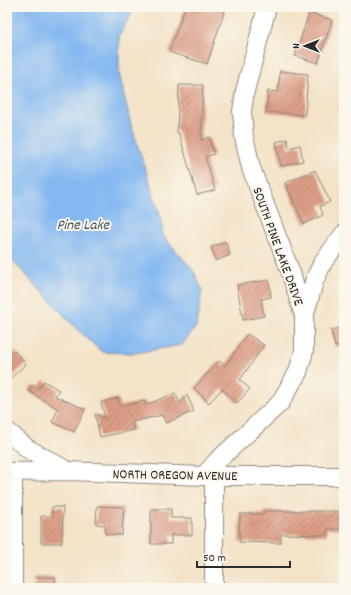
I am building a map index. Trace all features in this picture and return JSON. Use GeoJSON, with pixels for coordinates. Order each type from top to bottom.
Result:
{"type":"FeatureCollection","features":[{"type":"Feature","properties":{"kind":"street","name":"SOUTH PINE LAKE DRIVE"},"geometry":{"type":"LineString","coordinates":[[209,476],[217,461],[280,403],[298,372],[304,351],[304,316],[291,273],[251,168],[244,137],[242,111],[245,91],[267,7]]}},
{"type":"Feature","properties":{"kind":"street"},"geometry":{"type":"LineString","coordinates":[[304,316],[315,279],[323,262],[344,234]]}},
{"type":"Feature","properties":{"kind":"street"},"geometry":{"type":"LineString","coordinates":[[7,431],[28,449],[67,471]]}},
{"type":"Feature","properties":{"kind":"street","name":"NORTH OREGON AVENUE"},"geometry":{"type":"LineString","coordinates":[[10,472],[67,471],[209,476],[344,476]]}},
{"type":"Feature","properties":{"kind":"street"},"geometry":{"type":"LineString","coordinates":[[10,472],[13,588]]}},
{"type":"Feature","properties":{"kind":"street"},"geometry":{"type":"LineString","coordinates":[[209,476],[214,588]]}},
{"type":"Feature","properties":{"kind":"water","name":"Pine Lake"},"geometry":{"type":"Polygon","coordinates":[[[7,7],[135,7],[119,36],[119,73],[131,125],[160,214],[163,236],[193,270],[202,290],[197,325],[182,345],[135,353],[102,352],[78,330],[11,259],[7,251],[7,7]]]}},
{"type":"Feature","properties":{"kind":"building"},"geometry":{"type":"Polygon","coordinates":[[[185,7],[226,7],[207,64],[169,52],[185,7]]]}},
{"type":"Feature","properties":{"kind":"building"},"geometry":{"type":"Polygon","coordinates":[[[309,13],[332,20],[318,63],[295,56],[309,13]]]}},
{"type":"Feature","properties":{"kind":"building"},"geometry":{"type":"Polygon","coordinates":[[[280,71],[308,74],[305,115],[266,112],[268,91],[278,92],[280,71]]]}},
{"type":"Feature","properties":{"kind":"building"},"geometry":{"type":"Polygon","coordinates":[[[179,85],[203,85],[201,140],[209,137],[214,154],[205,157],[215,190],[197,195],[179,133],[177,133],[179,85]]]}},
{"type":"Feature","properties":{"kind":"building"},"geometry":{"type":"Polygon","coordinates":[[[287,139],[289,148],[300,145],[303,161],[281,166],[276,142],[287,139]]]}},
{"type":"Feature","properties":{"kind":"building"},"geometry":{"type":"Polygon","coordinates":[[[315,170],[330,202],[320,206],[323,215],[304,224],[285,183],[315,170]]]}},
{"type":"Feature","properties":{"kind":"building"},"geometry":{"type":"Polygon","coordinates":[[[226,242],[230,255],[216,261],[211,247],[226,242]]]}},
{"type":"Feature","properties":{"kind":"building"},"geometry":{"type":"Polygon","coordinates":[[[269,280],[271,297],[261,299],[264,316],[243,320],[237,285],[269,280]]]}},
{"type":"Feature","properties":{"kind":"building"},"geometry":{"type":"Polygon","coordinates":[[[344,327],[344,345],[335,347],[331,330],[344,327]]]}},
{"type":"Feature","properties":{"kind":"building"},"geometry":{"type":"Polygon","coordinates":[[[247,334],[264,345],[240,380],[250,389],[237,403],[222,389],[209,403],[194,388],[219,361],[225,366],[247,334]]]}},
{"type":"Feature","properties":{"kind":"building"},"geometry":{"type":"Polygon","coordinates":[[[15,351],[26,364],[7,381],[7,358],[15,351]]]}},
{"type":"Feature","properties":{"kind":"building"},"geometry":{"type":"Polygon","coordinates":[[[44,381],[59,390],[55,396],[85,409],[74,432],[52,422],[58,409],[29,391],[32,385],[39,388],[44,381]]]}},
{"type":"Feature","properties":{"kind":"building"},"geometry":{"type":"Polygon","coordinates":[[[175,393],[180,403],[187,395],[194,411],[166,423],[162,415],[132,422],[134,430],[100,437],[95,414],[105,418],[101,402],[118,398],[120,406],[145,401],[146,405],[175,393]]]}},
{"type":"Feature","properties":{"kind":"building"},"geometry":{"type":"Polygon","coordinates":[[[97,506],[124,507],[122,535],[105,534],[105,525],[96,524],[97,506]]]}},
{"type":"Feature","properties":{"kind":"building"},"geometry":{"type":"Polygon","coordinates":[[[52,507],[63,507],[62,543],[41,543],[41,516],[52,516],[52,507]]]}},
{"type":"Feature","properties":{"kind":"building"},"geometry":{"type":"Polygon","coordinates":[[[151,509],[171,509],[171,518],[192,518],[192,535],[171,535],[171,544],[151,544],[151,509]]]}},
{"type":"Feature","properties":{"kind":"building"},"geometry":{"type":"Polygon","coordinates":[[[264,511],[344,511],[344,529],[327,529],[327,535],[281,534],[281,543],[239,542],[240,514],[264,514],[264,511]]]}},
{"type":"Feature","properties":{"kind":"building"},"geometry":{"type":"Polygon","coordinates":[[[35,577],[55,577],[55,588],[36,588],[35,577]]]}}]}
